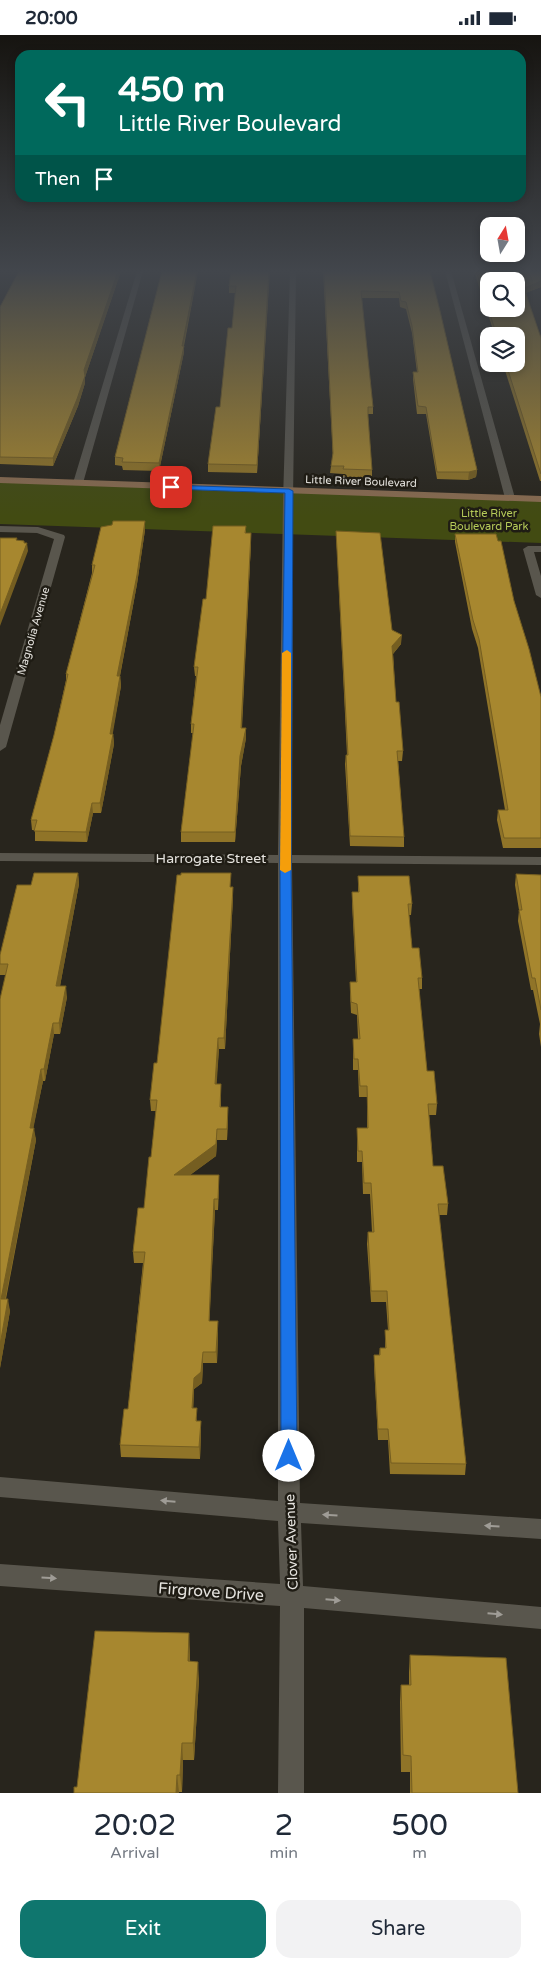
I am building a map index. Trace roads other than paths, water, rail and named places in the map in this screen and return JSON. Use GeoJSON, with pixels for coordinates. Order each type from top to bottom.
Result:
{"type":"FeatureCollection","features":[{"type":"Feature","properties":{"kind":"street"},"geometry":{"type":"LineString","coordinates":[[78,483],[116,353]]}},
{"type":"Feature","properties":{"kind":"street","name":"Clover Avenue"},"geometry":{"type":"LineString","coordinates":[[291,1793],[292,1597],[289,1512],[285,859],[292,353]]}},
{"type":"Feature","properties":{"kind":"street"},"geometry":{"type":"LineString","coordinates":[[470,353],[510,498]]}},
{"type":"Feature","properties":{"kind":"street","name":"Little River Boulevard"},"geometry":{"type":"LineString","coordinates":[[0,481],[541,499]]}},
{"type":"Feature","properties":{"kind":"street","name":"Magnolia Avenue"},"geometry":{"type":"LineString","coordinates":[[0,529],[38,530],[60,537],[0,747]]}},
{"type":"Feature","properties":{"kind":"street"},"geometry":{"type":"LineString","coordinates":[[541,549],[528,549],[541,595]]}},
{"type":"Feature","properties":{"kind":"street","name":"Harrogate Street"},"geometry":{"type":"LineString","coordinates":[[0,857],[541,861]]}},
{"type":"Feature","properties":{"kind":"street"},"geometry":{"type":"LineString","coordinates":[[0,1487],[289,1512],[541,1529]]}},
{"type":"Feature","properties":{"kind":"street","name":"Firgrove Drive"},"geometry":{"type":"LineString","coordinates":[[0,1575],[541,1618]]}},
{"type":"Feature","properties":{"kind":"park label","name":"Little River Boulevard Park"},"geometry":{"type":"Point","coordinates":[489,519]}}]}
